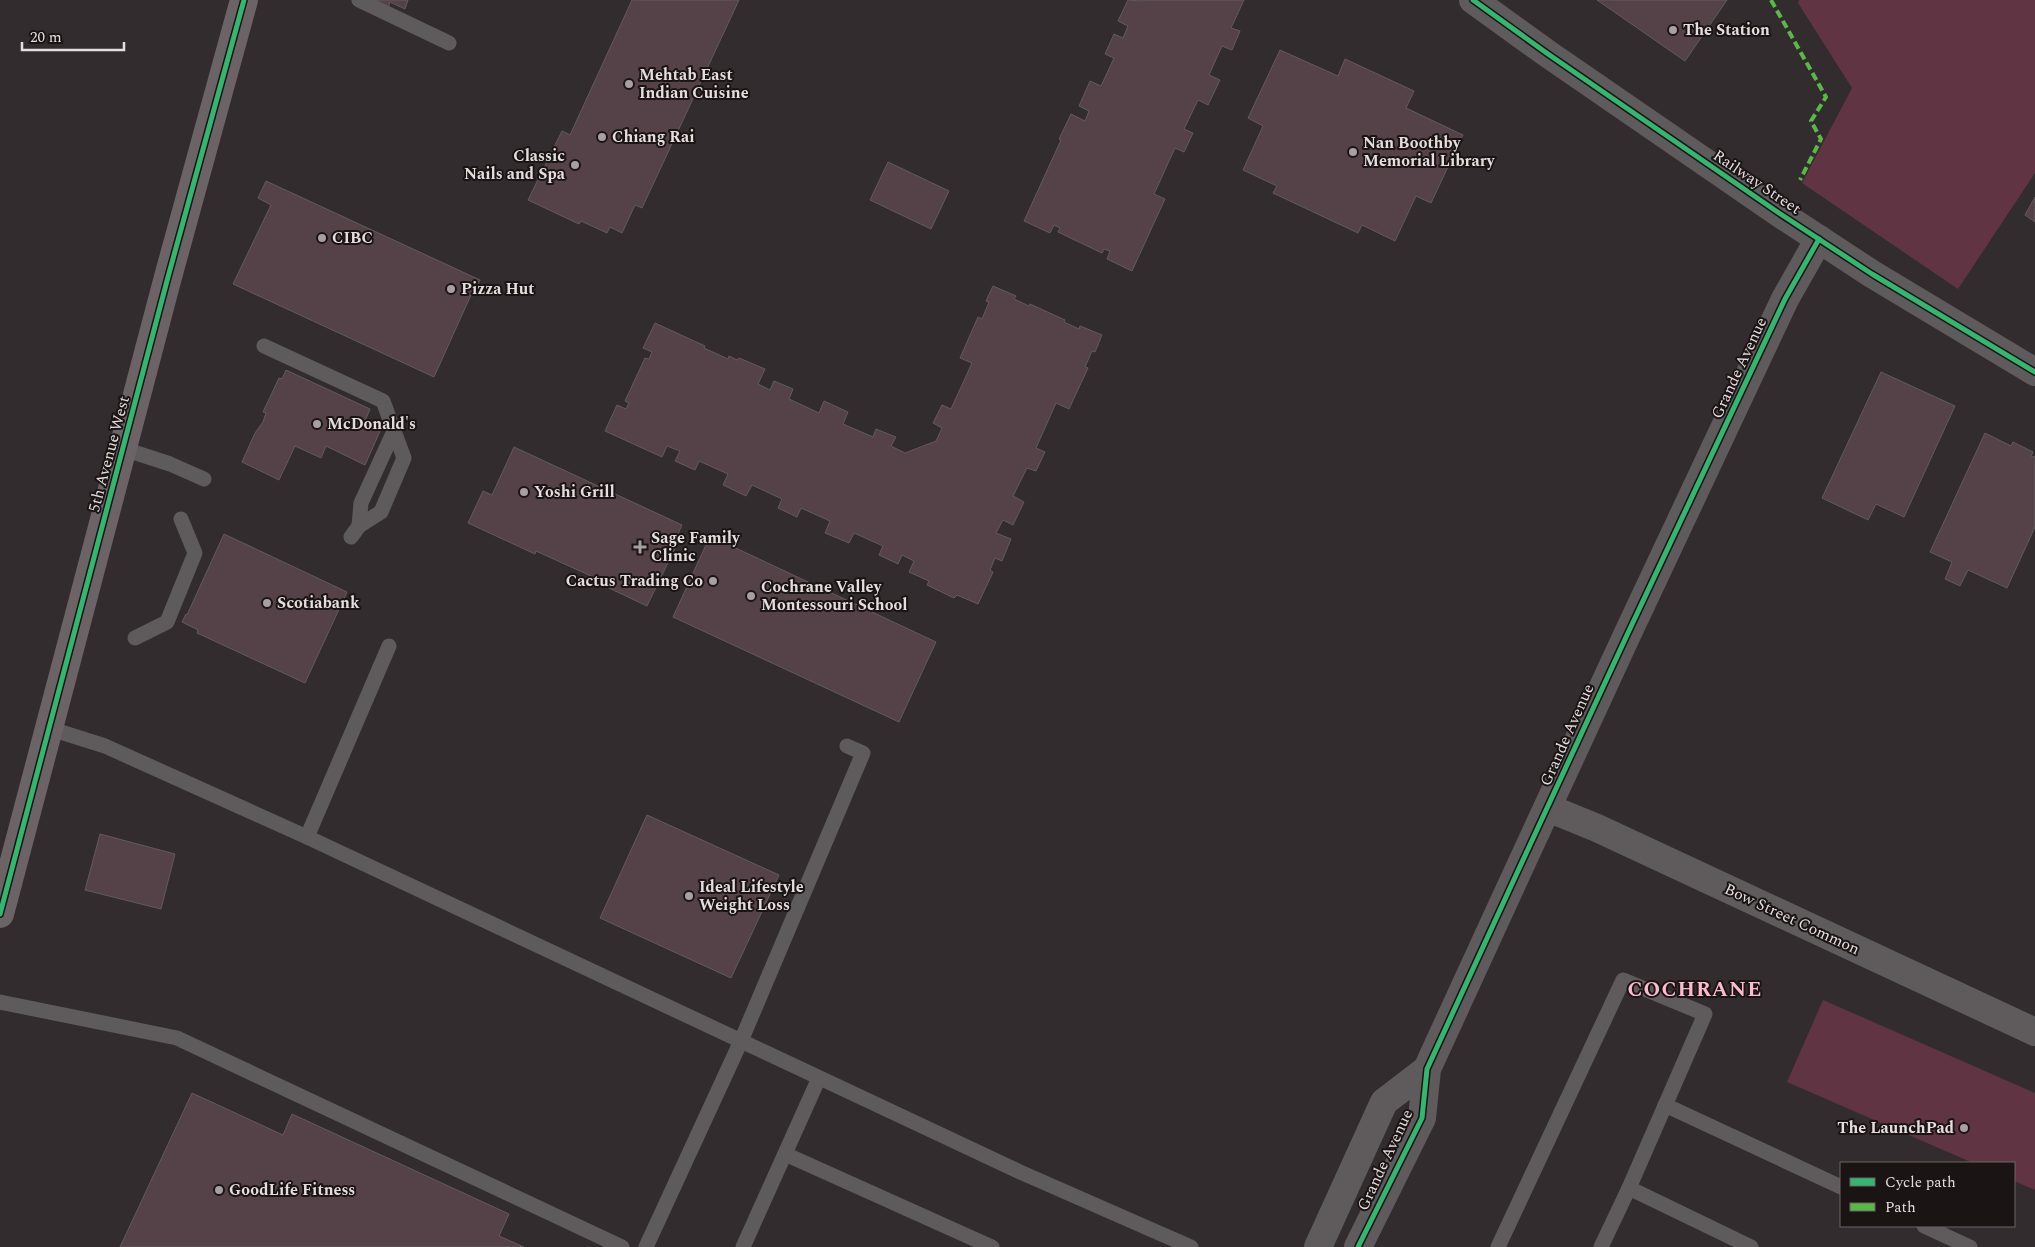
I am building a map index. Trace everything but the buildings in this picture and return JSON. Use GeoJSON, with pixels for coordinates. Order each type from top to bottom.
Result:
{"type":"FeatureCollection","features":[{"type":"Feature","properties":{"kind":"street","name":"5th Avenue West"},"geometry":{"type":"LineString","coordinates":[[0,914],[168,277],[244,0]]}},
{"type":"Feature","properties":{"kind":"street","name":"Railway Street"},"geometry":{"type":"LineString","coordinates":[[1474,0],[1556,60],[1819,239],[1872,274],[2035,372]]}},
{"type":"Feature","properties":{"kind":"street","name":"Grande Avenue"},"geometry":{"type":"LineString","coordinates":[[1358,1247],[1422,1118],[1427,1068],[1626,635],[1781,308],[1819,239]]}},
{"type":"Feature","properties":{"kind":"street","name":"Bow Street Common"},"geometry":{"type":"LineString","coordinates":[[1548,808],[1597,828],[2035,1032]]}},
{"type":"Feature","properties":{"kind":"street","name":"Grande Avenue"},"geometry":{"type":"LineString","coordinates":[[1318,1247],[1384,1102],[1427,1068]]}},
{"type":"Feature","properties":{"kind":"lane"},"geometry":{"type":"LineString","coordinates":[[359,0],[448,43]]}},
{"type":"Feature","properties":{"kind":"lane"},"geometry":{"type":"LineString","coordinates":[[264,346],[383,401],[404,458],[381,512],[355,532],[361,503],[394,431]]}},
{"type":"Feature","properties":{"kind":"lane"},"geometry":{"type":"LineString","coordinates":[[124,449],[170,464],[204,479]]}},
{"type":"Feature","properties":{"kind":"lane"},"geometry":{"type":"LineString","coordinates":[[135,638],[167,622],[195,553],[181,519]]}},
{"type":"Feature","properties":{"kind":"lane"},"geometry":{"type":"LineString","coordinates":[[307,837],[389,646]]}},
{"type":"Feature","properties":{"kind":"lane"},"geometry":{"type":"LineString","coordinates":[[48,728],[105,746],[307,837],[1020,1172],[1191,1247]]}},
{"type":"Feature","properties":{"kind":"lane"},"geometry":{"type":"LineString","coordinates":[[646,1247],[741,1041],[863,753],[847,746]]}},
{"type":"Feature","properties":{"kind":"lane"},"geometry":{"type":"LineString","coordinates":[[1498,1247],[1623,980],[1704,1014],[1629,1188],[1601,1247]]}},
{"type":"Feature","properties":{"kind":"lane"},"geometry":{"type":"LineString","coordinates":[[0,1002],[177,1038],[622,1247]]}},
{"type":"Feature","properties":{"kind":"lane"},"geometry":{"type":"LineString","coordinates":[[744,1247],[820,1078]]}},
{"type":"Feature","properties":{"kind":"lane"},"geometry":{"type":"LineString","coordinates":[[1665,1105],[1840,1187]]}},
{"type":"Feature","properties":{"kind":"lane"},"geometry":{"type":"LineString","coordinates":[[785,1154],[992,1247]]}},
{"type":"Feature","properties":{"kind":"lane"},"geometry":{"type":"LineString","coordinates":[[1629,1188],[1752,1247]]}},
{"type":"Feature","properties":{"kind":"lane"},"geometry":{"type":"LineString","coordinates":[[1926,1227],[1970,1247]]}},
{"type":"Feature","properties":{"kind":"shaded area"},"geometry":{"type":"Polygon","coordinates":[[[1799,0],[2035,0],[2035,173],[1958,289],[1802,183],[1852,88],[1798,3],[1799,0]]]}},
{"type":"Feature","properties":{"kind":"shaded area","name":"The LaunchPad"},"geometry":{"type":"Polygon","coordinates":[[[1823,1000],[2035,1093],[2035,1190],[2015,1181],[2015,1162],[1971,1162],[1787,1082],[1823,1000]]]}},
{"type":"Feature","properties":{"kind":"marked path"},"geometry":{"type":"LineString","coordinates":[[1771,0],[1826,97],[1811,121],[1821,139],[1800,180]]}},
{"type":"Feature","properties":{"kind":"cycle path"},"geometry":{"type":"LineString","coordinates":[[0,914],[168,277],[244,0]]}},
{"type":"Feature","properties":{"kind":"cycle path"},"geometry":{"type":"LineString","coordinates":[[1473,0],[1779,213],[1872,274],[2035,372]]}},
{"type":"Feature","properties":{"kind":"cycle path"},"geometry":{"type":"LineString","coordinates":[[1358,1247],[1422,1118],[1427,1069],[1627,635],[1785,299],[1819,239]]}},
{"type":"Feature","properties":{"kind":"place","name":"The Station"},"geometry":{"type":"Point","coordinates":[1673,30]}},
{"type":"Feature","properties":{"kind":"place","name":"Mehtab East Indian Cuisine"},"geometry":{"type":"Point","coordinates":[629,84]}},
{"type":"Feature","properties":{"kind":"place","name":"Chiang Rai"},"geometry":{"type":"Point","coordinates":[602,137]}},
{"type":"Feature","properties":{"kind":"place","name":"Nan Boothby Memorial Library"},"geometry":{"type":"Point","coordinates":[1353,152]}},
{"type":"Feature","properties":{"kind":"place","name":"Classic Nails and Spa"},"geometry":{"type":"Point","coordinates":[575,165]}},
{"type":"Feature","properties":{"kind":"place","name":"CIBC"},"geometry":{"type":"Point","coordinates":[322,238]}},
{"type":"Feature","properties":{"kind":"place","name":"Pizza Hut"},"geometry":{"type":"Point","coordinates":[451,289]}},
{"type":"Feature","properties":{"kind":"place","name":"McDonald's"},"geometry":{"type":"Point","coordinates":[317,424]}},
{"type":"Feature","properties":{"kind":"place","name":"Yoshi Grill"},"geometry":{"type":"Point","coordinates":[524,492]}},
{"type":"Feature","properties":{"kind":"place","name":"Sage Family Clinic"},"geometry":{"type":"Point","coordinates":[640,547]}},
{"type":"Feature","properties":{"kind":"place","name":"Cactus Trading Co"},"geometry":{"type":"Point","coordinates":[713,581]}},
{"type":"Feature","properties":{"kind":"place","name":"Cochrane Valley Montessouri School"},"geometry":{"type":"Point","coordinates":[751,596]}},
{"type":"Feature","properties":{"kind":"place","name":"Scotiabank"},"geometry":{"type":"Point","coordinates":[267,603]}},
{"type":"Feature","properties":{"kind":"place","name":"Ideal Lifestyle Weight Loss"},"geometry":{"type":"Point","coordinates":[689,896]}},
{"type":"Feature","properties":{"kind":"place","name":"The LaunchPad"},"geometry":{"type":"Point","coordinates":[1964,1128]}},
{"type":"Feature","properties":{"kind":"place","name":"GoodLife Fitness"},"geometry":{"type":"Point","coordinates":[219,1190]}},
{"type":"Feature","properties":{"kind":"district","name":"COCHRANE"},"geometry":{"type":"Point","coordinates":[1695,990]}}]}
